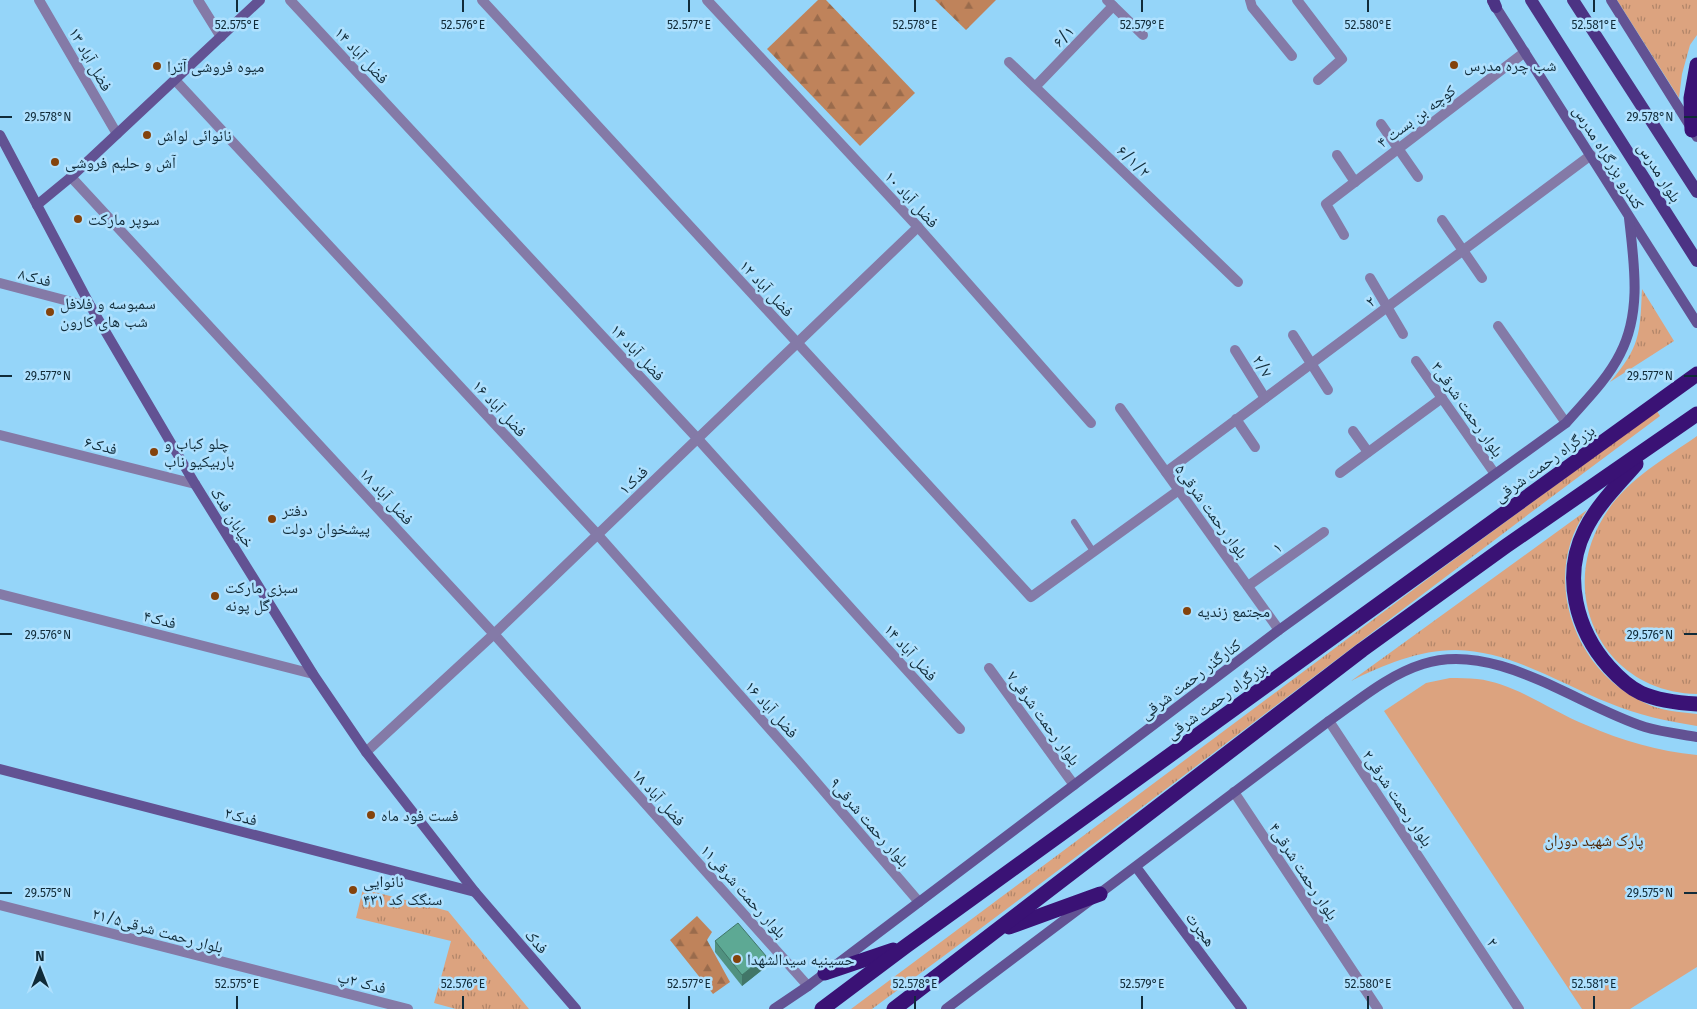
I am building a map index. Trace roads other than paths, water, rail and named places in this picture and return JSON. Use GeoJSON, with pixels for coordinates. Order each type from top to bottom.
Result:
{"type":"FeatureCollection","features":[{"type":"Feature","properties":{"kind":"highway"},"geometry":{"type":"LineString","coordinates":[[1695,133],[1691,98],[1697,65]]}},
{"type":"Feature","properties":{"kind":"highway","name":"بزرگراه رحمت شرقی"},"geometry":{"type":"LineString","coordinates":[[822,1009],[906,946],[1697,374]]}},
{"type":"Feature","properties":{"kind":"highway"},"geometry":{"type":"LineString","coordinates":[[894,1009],[1362,650],[1506,546],[1697,414]]}},
{"type":"Feature","properties":{"kind":"highway"},"geometry":{"type":"LineString","coordinates":[[1652,446],[1597,508],[1584,531],[1576,557],[1573,582],[1577,610],[1586,635],[1617,676],[1640,693],[1668,702],[1697,704]]}},
{"type":"Feature","properties":{"kind":"highway"},"geometry":{"type":"LineString","coordinates":[[994,933],[1100,894]]}},
{"type":"Feature","properties":{"kind":"highway"},"geometry":{"type":"LineString","coordinates":[[825,973],[906,946]]}},
{"type":"Feature","properties":{"kind":"main road"},"geometry":{"type":"LineString","coordinates":[[38,205],[71,177],[260,0]]}},
{"type":"Feature","properties":{"kind":"main road","name":"بلوار مدرس"},"geometry":{"type":"LineString","coordinates":[[1531,0],[1697,261]]}},
{"type":"Feature","properties":{"kind":"main road","name":"بلوار مدرس"},"geometry":{"type":"LineString","coordinates":[[1573,0],[1697,192]]}},
{"type":"Feature","properties":{"kind":"main road"},"geometry":{"type":"LineString","coordinates":[[1611,0],[1695,133]]}},
{"type":"Feature","properties":{"kind":"main road","name":"کندرو بزرگراه مدرس"},"geometry":{"type":"LineString","coordinates":[[1494,2],[1697,323]]}},
{"type":"Feature","properties":{"kind":"main road","name":"خیابان فدک"},"geometry":{"type":"LineString","coordinates":[[0,135],[91,307],[195,484],[313,674],[366,752],[475,892]]}},
{"type":"Feature","properties":{"kind":"main road","name":"کنارگذر رحمت شرقی"},"geometry":{"type":"LineString","coordinates":[[774,1009],[808,986],[1279,630],[1566,423],[1596,389],[1610,369],[1620,353],[1630,326],[1635,284],[1629,218]]}},
{"type":"Feature","properties":{"kind":"main road"},"geometry":{"type":"LineString","coordinates":[[946,1009],[1329,721],[1386,680],[1424,663],[1456,659],[1521,672],[1645,726],[1697,737]]}},
{"type":"Feature","properties":{"kind":"main road","name":"فدک۲"},"geometry":{"type":"LineString","coordinates":[[0,769],[475,892]]}},
{"type":"Feature","properties":{"kind":"main road","name":"هجرت"},"geometry":{"type":"LineString","coordinates":[[1136,867],[1242,1009]]}},
{"type":"Feature","properties":{"kind":"main road","name":"فدک"},"geometry":{"type":"LineString","coordinates":[[475,892],[576,1009]]}},
{"type":"Feature","properties":{"kind":"street","name":"فضل آباد ۱۳"},"geometry":{"type":"LineString","coordinates":[[39,0],[117,134]]}},
{"type":"Feature","properties":{"kind":"street"},"geometry":{"type":"LineString","coordinates":[[198,0],[221,37]]}},
{"type":"Feature","properties":{"kind":"street","name":"فضل آباد ۱۴"},"geometry":{"type":"LineString","coordinates":[[290,0],[697,438],[960,729]]}},
{"type":"Feature","properties":{"kind":"street","name":"فضل آباد ۱۲"},"geometry":{"type":"LineString","coordinates":[[482,0],[1031,597],[1094,551]]}},
{"type":"Feature","properties":{"kind":"street","name":"فضل آباد ۱۰"},"geometry":{"type":"LineString","coordinates":[[707,0],[918,227],[1091,423]]}},
{"type":"Feature","properties":{"kind":"street"},"geometry":{"type":"LineString","coordinates":[[1250,0],[1252,7],[1292,56]]}},
{"type":"Feature","properties":{"kind":"street"},"geometry":{"type":"LineString","coordinates":[[1297,0],[1342,59],[1318,80]]}},
{"type":"Feature","properties":{"kind":"street"},"geometry":{"type":"LineString","coordinates":[[1110,3],[1143,35]]}},
{"type":"Feature","properties":{"kind":"street","name":"۶/۱"},"geometry":{"type":"LineString","coordinates":[[1035,87],[1110,3]]}},
{"type":"Feature","properties":{"kind":"street","name":"کوچه بن بست ۴"},"geometry":{"type":"LineString","coordinates":[[1344,235],[1326,204],[1526,52]]}},
{"type":"Feature","properties":{"kind":"street","name":"۶/۱/۲"},"geometry":{"type":"LineString","coordinates":[[1009,62],[1238,282]]}},
{"type":"Feature","properties":{"kind":"street","name":"فضل آباد ۱۶"},"geometry":{"type":"LineString","coordinates":[[175,80],[598,535],[799,762]]}},
{"type":"Feature","properties":{"kind":"street"},"geometry":{"type":"LineString","coordinates":[[1381,124],[1418,177]]}},
{"type":"Feature","properties":{"kind":"street"},"geometry":{"type":"LineString","coordinates":[[1338,155],[1355,182]]}},
{"type":"Feature","properties":{"kind":"street","name":"۲"},"geometry":{"type":"LineString","coordinates":[[1166,472],[1591,155]]}},
{"type":"Feature","properties":{"kind":"street","name":"فضل آباد ۱۸"},"geometry":{"type":"LineString","coordinates":[[71,177],[494,634],[676,839]]}},
{"type":"Feature","properties":{"kind":"street"},"geometry":{"type":"LineString","coordinates":[[1442,220],[1482,278]]}},
{"type":"Feature","properties":{"kind":"street","name":"فدک۱"},"geometry":{"type":"LineString","coordinates":[[366,752],[494,634],[918,227]]}},
{"type":"Feature","properties":{"kind":"street"},"geometry":{"type":"LineString","coordinates":[[1370,278],[1403,334]]}},
{"type":"Feature","properties":{"kind":"street","name":"فدک۸"},"geometry":{"type":"LineString","coordinates":[[0,283],[91,307]]}},
{"type":"Feature","properties":{"kind":"street"},"geometry":{"type":"LineString","coordinates":[[1498,326],[1566,423]]}},
{"type":"Feature","properties":{"kind":"street"},"geometry":{"type":"LineString","coordinates":[[1293,335],[1328,390]]}},
{"type":"Feature","properties":{"kind":"street","name":"۲/۷"},"geometry":{"type":"LineString","coordinates":[[1235,350],[1265,398]]}},
{"type":"Feature","properties":{"kind":"street","name":"بلوار رحمت شرقی۳"},"geometry":{"type":"LineString","coordinates":[[1416,361],[1495,474]]}},
{"type":"Feature","properties":{"kind":"street"},"geometry":{"type":"LineString","coordinates":[[1340,473],[1442,398]]}},
{"type":"Feature","properties":{"kind":"street","name":"۵بلوار رحمت شرقی"},"geometry":{"type":"LineString","coordinates":[[1120,408],[1279,630]]}},
{"type":"Feature","properties":{"kind":"street"},"geometry":{"type":"LineString","coordinates":[[1236,419],[1255,447]]}},
{"type":"Feature","properties":{"kind":"street"},"geometry":{"type":"LineString","coordinates":[[1353,431],[1368,452]]}},
{"type":"Feature","properties":{"kind":"street","name":"فدک۶"},"geometry":{"type":"LineString","coordinates":[[0,435],[195,484]]}},
{"type":"Feature","properties":{"kind":"street"},"geometry":{"type":"LineString","coordinates":[[1094,551],[1179,490]]}},
{"type":"Feature","properties":{"kind":"street","name":"۱"},"geometry":{"type":"LineString","coordinates":[[1248,586],[1324,532]]}},
{"type":"Feature","properties":{"kind":"street","name":"فدک۴"},"geometry":{"type":"LineString","coordinates":[[0,594],[313,674]]}},
{"type":"Feature","properties":{"kind":"street","name":"بلوار رحمت شرقی۷"},"geometry":{"type":"LineString","coordinates":[[989,668],[1074,786]]}},
{"type":"Feature","properties":{"kind":"street","name":"بلوار رحمت شرقی۲"},"geometry":{"type":"LineString","coordinates":[[1329,721],[1443,892]]}},
{"type":"Feature","properties":{"kind":"street","name":"بلوار رحمت شرقی۹"},"geometry":{"type":"LineString","coordinates":[[799,762],[919,902]]}},
{"type":"Feature","properties":{"kind":"street","name":"بلوار رحمت شرقی۴"},"geometry":{"type":"LineString","coordinates":[[1234,792],[1378,1009]]}},
{"type":"Feature","properties":{"kind":"street","name":"بلوار رحمت شرقی۱۱"},"geometry":{"type":"LineString","coordinates":[[676,839],[808,986]]}},
{"type":"Feature","properties":{"kind":"street","name":"۲"},"geometry":{"type":"LineString","coordinates":[[1443,892],[1519,1009]]}},
{"type":"Feature","properties":{"kind":"street","name":"بلوار رحمت شرقی۲۱/۵"},"geometry":{"type":"LineString","coordinates":[[0,905],[309,985]]}},
{"type":"Feature","properties":{"kind":"street","name":"فدک ۲پ"},"geometry":{"type":"LineString","coordinates":[[309,985],[408,1009]]}},
{"type":"Feature","properties":{"kind":"lane"},"geometry":{"type":"LineString","coordinates":[[1074,522],[1094,551]]}},
{"type":"Feature","properties":{"kind":"place","name":"شب چره مدرس"},"geometry":{"type":"Point","coordinates":[1454,65]}},
{"type":"Feature","properties":{"kind":"place","name":"میوه فروشی آترا"},"geometry":{"type":"Point","coordinates":[157,66]}},
{"type":"Feature","properties":{"kind":"place","name":"نانوائی لواش"},"geometry":{"type":"Point","coordinates":[147,135]}},
{"type":"Feature","properties":{"kind":"place","name":"آش و حلیم فروشی"},"geometry":{"type":"Point","coordinates":[55,162]}},
{"type":"Feature","properties":{"kind":"place","name":"سوپر مارکت"},"geometry":{"type":"Point","coordinates":[78,219]}},
{"type":"Feature","properties":{"kind":"place","name":"سمبوسه و فلافل شب های کارون"},"geometry":{"type":"Point","coordinates":[50,312]}},
{"type":"Feature","properties":{"kind":"place","name":"چلو کباب و باربیکیو ناب"},"geometry":{"type":"Point","coordinates":[154,452]}},
{"type":"Feature","properties":{"kind":"place","name":"دفتر پیشخوان دولت"},"geometry":{"type":"Point","coordinates":[272,519]}},
{"type":"Feature","properties":{"kind":"place","name":"سبزی مارکت گل پونه"},"geometry":{"type":"Point","coordinates":[215,596]}},
{"type":"Feature","properties":{"kind":"place","name":"مجتمع زندیه"},"geometry":{"type":"Point","coordinates":[1187,611]}},
{"type":"Feature","properties":{"kind":"place","name":"فست فود ماه"},"geometry":{"type":"Point","coordinates":[371,815]}},
{"type":"Feature","properties":{"kind":"place","name":"نانوایی سنگک کد ۴۳۱"},"geometry":{"type":"Point","coordinates":[353,890]}},
{"type":"Feature","properties":{"kind":"place","name":"حسینیه سیدالشهدا"},"geometry":{"type":"Point","coordinates":[737,959]}},
{"type":"Feature","properties":{"kind":"park label","name":"پارک شهید دوران"},"geometry":{"type":"Point","coordinates":[1594,840]}}]}
